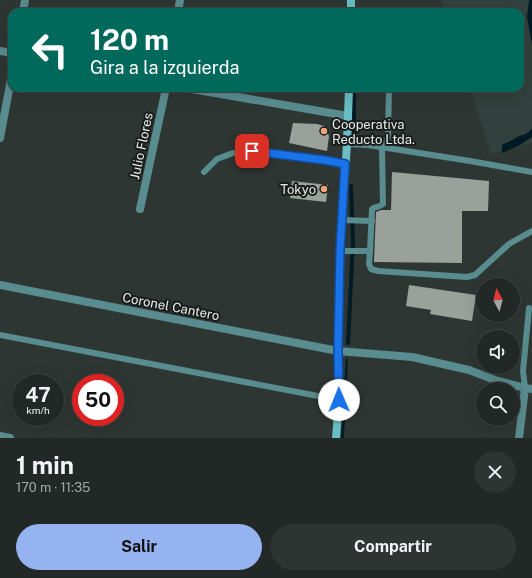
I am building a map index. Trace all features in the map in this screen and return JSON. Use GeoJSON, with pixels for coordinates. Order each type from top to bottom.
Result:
{"type":"FeatureCollection","features":[{"type":"Feature","properties":{"kind":"main road"},"geometry":{"type":"LineString","coordinates":[[336,438],[339,400],[338,351],[340,251],[349,92]]}},
{"type":"Feature","properties":{"kind":"street"},"geometry":{"type":"LineString","coordinates":[[0,138],[9,92]]}},
{"type":"Feature","properties":{"kind":"street","name":"Julio Flores"},"geometry":{"type":"LineString","coordinates":[[140,209],[165,92]]}},
{"type":"Feature","properties":{"kind":"street"},"geometry":{"type":"LineString","coordinates":[[209,92],[348,116]]}},
{"type":"Feature","properties":{"kind":"street","name":"Coronel Cantero"},"geometry":{"type":"LineString","coordinates":[[0,285],[338,351],[412,356],[469,370],[495,380],[528,388]]}},
{"type":"Feature","properties":{"kind":"street"},"geometry":{"type":"LineString","coordinates":[[519,438],[528,388]]}},
{"type":"Feature","properties":{"kind":"street"},"geometry":{"type":"LineString","coordinates":[[0,436],[10,438]]}},
{"type":"Feature","properties":{"kind":"lane"},"geometry":{"type":"LineString","coordinates":[[389,92],[388,137],[382,148],[383,204],[380,207],[372,209],[369,264],[371,269],[378,272],[467,277],[475,275],[509,244],[532,231]]}},
{"type":"Feature","properties":{"kind":"lane"},"geometry":{"type":"LineString","coordinates":[[347,144],[368,145],[532,172]]}},
{"type":"Feature","properties":{"kind":"lane"},"geometry":{"type":"LineString","coordinates":[[204,172],[216,159],[234,153],[252,151],[345,164]]}},
{"type":"Feature","properties":{"kind":"lane"},"geometry":{"type":"LineString","coordinates":[[342,220],[372,221]]}},
{"type":"Feature","properties":{"kind":"lane"},"geometry":{"type":"LineString","coordinates":[[340,251],[370,251]]}},
{"type":"Feature","properties":{"kind":"lane"},"geometry":{"type":"LineString","coordinates":[[528,388],[522,371],[529,308]]}},
{"type":"Feature","properties":{"kind":"lane"},"geometry":{"type":"LineString","coordinates":[[0,335],[339,400]]}},
{"type":"Feature","properties":{"kind":"shaded area"},"geometry":{"type":"Polygon","coordinates":[[[441,0],[532,0],[532,143],[491,154],[471,92],[524,92],[524,8],[444,8],[441,0]]]}},
{"type":"Feature","properties":{"kind":"water"},"geometry":{"type":"Polygon","coordinates":[[[529,0],[532,0],[532,45],[527,17],[529,0]]]}},
{"type":"Feature","properties":{"kind":"water"},"geometry":{"type":"Polygon","coordinates":[[[532,128],[532,137],[520,145],[502,153],[502,145],[527,133],[532,128]]]}},
{"type":"Feature","properties":{"kind":"water"},"geometry":{"type":"Polygon","coordinates":[[[346,358],[348,359],[344,438],[341,438],[346,358]]]}},
{"type":"Feature","properties":{"kind":"building"},"geometry":{"type":"Polygon","coordinates":[[[293,123],[317,124],[324,126],[329,136],[327,151],[289,143],[293,123]]]}},
{"type":"Feature","properties":{"kind":"building"},"geometry":{"type":"Polygon","coordinates":[[[392,172],[489,181],[488,211],[462,211],[462,263],[374,262],[376,212],[381,210],[391,210],[392,172]]]}},
{"type":"Feature","properties":{"kind":"building"},"geometry":{"type":"Polygon","coordinates":[[[292,181],[328,185],[326,202],[290,198],[292,181]]]}},
{"type":"Feature","properties":{"kind":"building"},"geometry":{"type":"Polygon","coordinates":[[[409,285],[476,295],[472,321],[430,314],[431,310],[406,306],[409,285]]]}},
{"type":"Feature","properties":{"kind":"waterway"},"geometry":{"type":"LineString","coordinates":[[354,92],[354,131]]}},
{"type":"Feature","properties":{"kind":"waterway"},"geometry":{"type":"LineString","coordinates":[[348,343],[353,242],[351,186]]}},
{"type":"Feature","properties":{"kind":"place","name":"Cooperativa Reducto Ltda."},"geometry":{"type":"Point","coordinates":[324,131]}},
{"type":"Feature","properties":{"kind":"place","name":"Tokyo"},"geometry":{"type":"Point","coordinates":[324,189]}},
{"type":"Feature","properties":{"kind":"route"},"geometry":{"type":"LineString","coordinates":[[252,151],[345,164],[340,251],[338,351],[339,400]]}}]}
